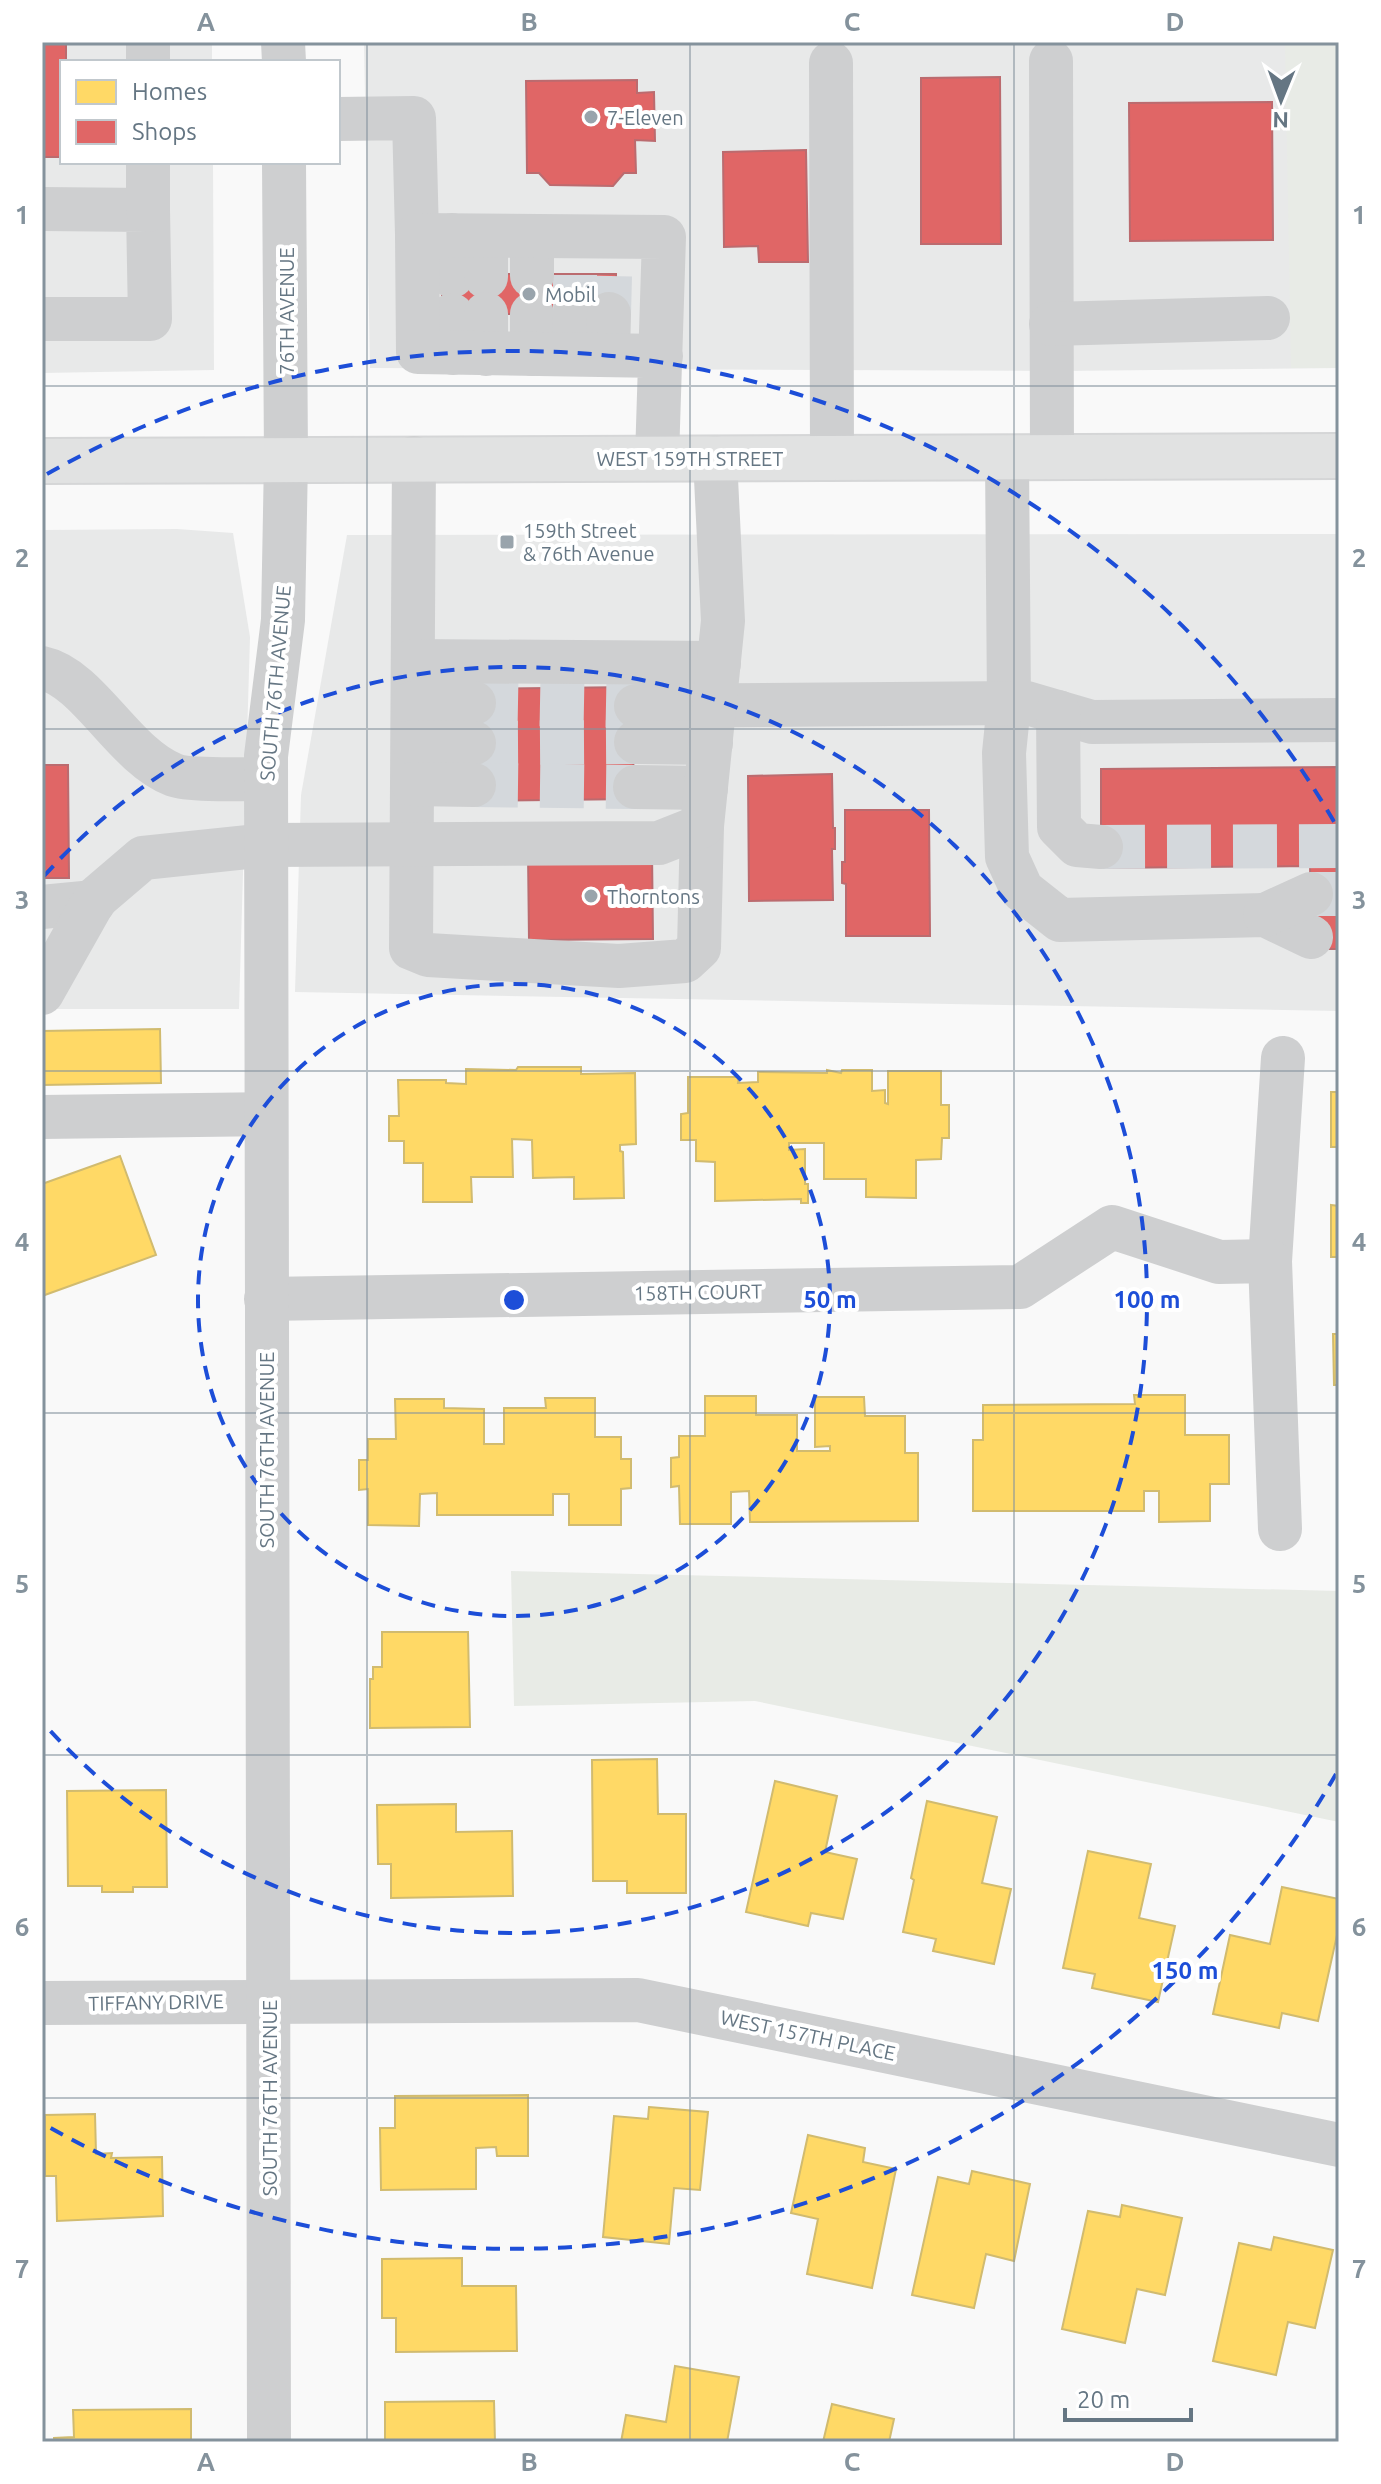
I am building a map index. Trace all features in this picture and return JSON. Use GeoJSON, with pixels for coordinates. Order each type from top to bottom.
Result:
{"type":"FeatureCollection","features":[{"type":"Feature","properties":{"kind":"main road","name":"WEST 159TH STREET"},"geometry":{"type":"LineString","coordinates":[[42,461],[1339,456]]}},
{"type":"Feature","properties":{"kind":"street"},"geometry":{"type":"LineString","coordinates":[[1051,61],[1052,457]]}},
{"type":"Feature","properties":{"kind":"street"},"geometry":{"type":"LineString","coordinates":[[831,63],[832,457]]}},
{"type":"Feature","properties":{"kind":"street"},"geometry":{"type":"LineString","coordinates":[[340,119],[414,118],[463,288]]}},
{"type":"Feature","properties":{"kind":"street"},"geometry":{"type":"LineString","coordinates":[[42,319],[150,319],[148,164]]}},
{"type":"Feature","properties":{"kind":"street","name":"76TH AVENUE"},"geometry":{"type":"LineString","coordinates":[[284,164],[286,459]]}},
{"type":"Feature","properties":{"kind":"street"},"geometry":{"type":"LineString","coordinates":[[42,209],[148,210]]}},
{"type":"Feature","properties":{"kind":"street"},"geometry":{"type":"LineString","coordinates":[[463,288],[572,295],[664,237],[657,458]]}},
{"type":"Feature","properties":{"kind":"street"},"geometry":{"type":"LineString","coordinates":[[463,288],[572,295],[661,356]]}},
{"type":"Feature","properties":{"kind":"street"},"geometry":{"type":"LineString","coordinates":[[1051,324],[1268,318]]}},
{"type":"Feature","properties":{"kind":"street"},"geometry":{"type":"LineString","coordinates":[[414,458],[411,948],[428,955],[619,966],[685,961],[699,948],[704,807],[723,621],[715,458]]}},
{"type":"Feature","properties":{"kind":"street"},"geometry":{"type":"LineString","coordinates":[[1007,458],[1009,704],[1004,753],[1007,857],[1022,890],[1060,920],[1311,915]]}},
{"type":"Feature","properties":{"kind":"street","name":"SOUTH 76TH AVENUE"},"geometry":{"type":"LineString","coordinates":[[269,2442],[266,756],[283,620],[286,459]]}},
{"type":"Feature","properties":{"kind":"street"},"geometry":{"type":"LineString","coordinates":[[413,722],[719,663]]}},
{"type":"Feature","properties":{"kind":"street"},"geometry":{"type":"LineString","coordinates":[[42,668],[71,683],[146,760],[177,776],[266,779]]}},
{"type":"Feature","properties":{"kind":"street"},"geometry":{"type":"LineString","coordinates":[[636,724],[712,725],[1027,703],[1092,722],[1339,720]]}},
{"type":"Feature","properties":{"kind":"street"},"geometry":{"type":"LineString","coordinates":[[1058,712],[1059,827],[1077,845],[1101,847]]}},
{"type":"Feature","properties":{"kind":"street"},"geometry":{"type":"LineString","coordinates":[[413,722],[474,744],[413,722]]}},
{"type":"Feature","properties":{"kind":"street"},"geometry":{"type":"LineString","coordinates":[[635,787],[704,807]]}},
{"type":"Feature","properties":{"kind":"street"},"geometry":{"type":"LineString","coordinates":[[42,993],[94,902],[143,858],[266,845],[659,843],[704,807]]}},
{"type":"Feature","properties":{"kind":"street"},"geometry":{"type":"LineString","coordinates":[[42,907],[94,902]]}},
{"type":"Feature","properties":{"kind":"street"},"geometry":{"type":"LineString","coordinates":[[1280,1529],[1270,1261],[1283,1058]]}},
{"type":"Feature","properties":{"kind":"street"},"geometry":{"type":"LineString","coordinates":[[42,1117],[266,1114]]}},
{"type":"Feature","properties":{"kind":"street","name":"158TH COURT"},"geometry":{"type":"LineString","coordinates":[[266,1299],[1020,1287],[1112,1227],[1219,1262],[1270,1261]]}},
{"type":"Feature","properties":{"kind":"street","name":"WEST 157TH PLACE"},"geometry":{"type":"LineString","coordinates":[[269,2001],[638,2000],[1339,2145]]}},
{"type":"Feature","properties":{"kind":"street","name":"TIFFANY DRIVE"},"geometry":{"type":"LineString","coordinates":[[42,2003],[269,2001]]}},
{"type":"Feature","properties":{"kind":"shaded area"},"geometry":{"type":"Polygon","coordinates":[[[42,42],[212,42],[212,60],[60,60],[60,164],[213,164],[214,370],[42,373],[42,42]]]}},
{"type":"Feature","properties":{"kind":"shaded area"},"geometry":{"type":"Polygon","coordinates":[[[364,42],[1339,42],[1339,368],[1062,371],[370,368],[364,42]]]}},
{"type":"Feature","properties":{"kind":"shaded area"},"geometry":{"type":"Polygon","coordinates":[[[1285,42],[1339,42],[1339,368],[1291,368],[1285,42]]]}},
{"type":"Feature","properties":{"kind":"shaded area"},"geometry":{"type":"Polygon","coordinates":[[[177,529],[233,533],[250,637],[239,1009],[42,1009],[42,530],[177,529]]]}},
{"type":"Feature","properties":{"kind":"shaded area"},"geometry":{"type":"Polygon","coordinates":[[[1339,534],[1339,1011],[295,992],[301,795],[347,535],[1339,534]]]}},
{"type":"Feature","properties":{"kind":"shaded area"},"geometry":{"type":"Polygon","coordinates":[[[511,1571],[1339,1591],[1339,1822],[755,1701],[514,1706],[511,1571]]]}},
{"type":"Feature","properties":{"kind":"building: Homes"},"geometry":{"type":"Polygon","coordinates":[[[160,1029],[161,1083],[42,1085],[42,1031],[160,1029]]]}},
{"type":"Feature","properties":{"kind":"building: Homes"},"geometry":{"type":"Polygon","coordinates":[[[518,1067],[581,1067],[581,1074],[635,1073],[636,1144],[620,1145],[623,1152],[624,1198],[574,1199],[574,1177],[533,1178],[532,1140],[512,1139],[513,1177],[471,1177],[472,1202],[423,1202],[423,1163],[404,1163],[404,1141],[389,1141],[389,1116],[399,1116],[398,1080],[446,1080],[446,1083],[466,1084],[466,1069],[516,1070],[518,1067]]]}},
{"type":"Feature","properties":{"kind":"building: Homes"},"geometry":{"type":"Polygon","coordinates":[[[827,1070],[841,1073],[842,1070],[872,1070],[872,1091],[885,1090],[885,1103],[888,1104],[888,1071],[941,1071],[941,1105],[949,1105],[949,1138],[942,1138],[941,1159],[916,1160],[916,1198],[866,1197],[866,1179],[824,1179],[824,1143],[789,1143],[789,1150],[805,1149],[808,1203],[801,1203],[801,1199],[715,1201],[715,1162],[696,1161],[696,1140],[681,1140],[681,1114],[688,1113],[688,1077],[739,1077],[738,1083],[758,1082],[758,1072],[827,1073],[827,1070]]]}},
{"type":"Feature","properties":{"kind":"building: Homes"},"geometry":{"type":"Polygon","coordinates":[[[1331,1092],[1339,1092],[1339,1147],[1331,1147],[1331,1092]]]}},
{"type":"Feature","properties":{"kind":"building: Homes"},"geometry":{"type":"Polygon","coordinates":[[[120,1156],[156,1255],[42,1296],[42,1184],[120,1156]]]}},
{"type":"Feature","properties":{"kind":"building: Homes"},"geometry":{"type":"Polygon","coordinates":[[[1331,1205],[1339,1206],[1339,1257],[1331,1257],[1331,1205]]]}},
{"type":"Feature","properties":{"kind":"building: Homes"},"geometry":{"type":"Polygon","coordinates":[[[1333,1334],[1339,1334],[1339,1385],[1334,1385],[1333,1334]]]}},
{"type":"Feature","properties":{"kind":"building: Homes"},"geometry":{"type":"Polygon","coordinates":[[[1134,1395],[1185,1395],[1185,1435],[1229,1435],[1229,1484],[1210,1484],[1210,1521],[1159,1522],[1159,1491],[1144,1491],[1144,1511],[973,1511],[973,1440],[983,1440],[983,1405],[1135,1404],[1134,1395]]]}},
{"type":"Feature","properties":{"kind":"building: Homes"},"geometry":{"type":"Polygon","coordinates":[[[705,1396],[756,1396],[756,1415],[797,1415],[797,1451],[830,1451],[830,1446],[815,1447],[815,1397],[864,1397],[865,1416],[905,1416],[905,1453],[918,1453],[918,1521],[750,1522],[749,1491],[731,1492],[731,1524],[680,1524],[679,1486],[671,1487],[671,1458],[679,1457],[679,1436],[705,1436],[705,1396]]]}},
{"type":"Feature","properties":{"kind":"building: Homes"},"geometry":{"type":"Polygon","coordinates":[[[545,1398],[595,1398],[595,1437],[621,1437],[621,1459],[631,1459],[631,1488],[621,1489],[621,1525],[569,1525],[569,1494],[553,1494],[553,1515],[437,1515],[437,1493],[420,1494],[419,1526],[368,1525],[368,1489],[359,1490],[359,1460],[368,1460],[368,1439],[396,1439],[395,1399],[444,1399],[444,1408],[484,1409],[484,1444],[504,1444],[504,1408],[546,1408],[545,1398]]]}},
{"type":"Feature","properties":{"kind":"building: Homes"},"geometry":{"type":"Polygon","coordinates":[[[382,1632],[468,1632],[470,1727],[370,1728],[370,1679],[373,1679],[373,1667],[382,1667],[382,1632]]]}},
{"type":"Feature","properties":{"kind":"building: Homes"},"geometry":{"type":"Polygon","coordinates":[[[657,1759],[658,1814],[686,1814],[686,1893],[627,1893],[627,1881],[593,1881],[592,1760],[657,1759]]]}},
{"type":"Feature","properties":{"kind":"building: Homes"},"geometry":{"type":"Polygon","coordinates":[[[775,1781],[837,1796],[825,1852],[857,1859],[843,1919],[811,1913],[808,1926],[746,1912],[775,1781]]]}},
{"type":"Feature","properties":{"kind":"building: Homes"},"geometry":{"type":"Polygon","coordinates":[[[166,1790],[167,1887],[133,1887],[133,1892],[102,1892],[102,1886],[68,1886],[67,1791],[166,1790]]]}},
{"type":"Feature","properties":{"kind":"building: Homes"},"geometry":{"type":"Polygon","coordinates":[[[927,1801],[997,1817],[982,1883],[1011,1889],[994,1964],[933,1951],[936,1939],[903,1932],[927,1801]]]}},
{"type":"Feature","properties":{"kind":"building: Homes"},"geometry":{"type":"Polygon","coordinates":[[[456,1804],[456,1832],[512,1831],[513,1896],[391,1898],[391,1864],[378,1864],[377,1805],[456,1804]]]}},
{"type":"Feature","properties":{"kind":"building: Homes"},"geometry":{"type":"Polygon","coordinates":[[[1088,1851],[1151,1864],[1139,1918],[1175,1926],[1158,2002],[1092,1988],[1095,1974],[1063,1968],[1088,1851]]]}},
{"type":"Feature","properties":{"kind":"building: Homes"},"geometry":{"type":"Polygon","coordinates":[[[1282,1887],[1339,1899],[1339,1926],[1318,2021],[1282,2013],[1279,2028],[1213,2014],[1230,1935],[1270,1944],[1282,1887]]]}},
{"type":"Feature","properties":{"kind":"building: Homes"},"geometry":{"type":"Polygon","coordinates":[[[528,2095],[528,2156],[497,2156],[496,2147],[476,2148],[476,2189],[381,2190],[380,2128],[395,2128],[395,2096],[528,2095]]]}},
{"type":"Feature","properties":{"kind":"building: Homes"},"geometry":{"type":"Polygon","coordinates":[[[649,2107],[708,2112],[700,2190],[674,2188],[669,2244],[603,2237],[614,2116],[648,2119],[649,2107]]]}},
{"type":"Feature","properties":{"kind":"building: Homes"},"geometry":{"type":"Polygon","coordinates":[[[95,2114],[96,2154],[112,2153],[111,2158],[162,2157],[163,2216],[57,2221],[56,2176],[45,2176],[45,2115],[95,2114]]]}},
{"type":"Feature","properties":{"kind":"building: Homes"},"geometry":{"type":"Polygon","coordinates":[[[808,2135],[865,2148],[863,2162],[896,2169],[872,2288],[807,2274],[818,2219],[791,2213],[808,2135]]]}},
{"type":"Feature","properties":{"kind":"building: Homes"},"geometry":{"type":"Polygon","coordinates":[[[972,2171],[1030,2184],[1014,2261],[986,2254],[974,2308],[912,2295],[938,2177],[969,2184],[972,2171]]]}},
{"type":"Feature","properties":{"kind":"building: Homes"},"geometry":{"type":"Polygon","coordinates":[[[1122,2205],[1182,2218],[1165,2295],[1137,2289],[1125,2343],[1062,2329],[1088,2211],[1120,2217],[1122,2205]]]}},
{"type":"Feature","properties":{"kind":"building: Homes"},"geometry":{"type":"Polygon","coordinates":[[[1274,2237],[1333,2250],[1315,2328],[1288,2322],[1276,2375],[1213,2361],[1239,2243],[1271,2250],[1274,2237]]]}},
{"type":"Feature","properties":{"kind":"building: Homes"},"geometry":{"type":"Polygon","coordinates":[[[462,2258],[462,2286],[516,2286],[517,2351],[396,2352],[396,2318],[382,2318],[382,2259],[462,2258]]]}},
{"type":"Feature","properties":{"kind":"building: Homes"},"geometry":{"type":"Polygon","coordinates":[[[675,2366],[739,2377],[727,2442],[621,2442],[626,2415],[666,2422],[675,2366]]]}},
{"type":"Feature","properties":{"kind":"building: Homes"},"geometry":{"type":"Polygon","coordinates":[[[494,2401],[495,2442],[385,2442],[385,2402],[494,2401]]]}},
{"type":"Feature","properties":{"kind":"building: Homes"},"geometry":{"type":"Polygon","coordinates":[[[832,2404],[894,2419],[889,2442],[823,2442],[832,2404]]]}},
{"type":"Feature","properties":{"kind":"building: Homes"},"geometry":{"type":"Polygon","coordinates":[[[191,2409],[191,2442],[54,2442],[54,2438],[74,2437],[73,2410],[191,2409]]]}},
{"type":"Feature","properties":{"kind":"building: Shops"},"geometry":{"type":"Polygon","coordinates":[[[42,42],[66,42],[66,60],[60,60],[60,157],[42,157],[42,42]]]}},
{"type":"Feature","properties":{"kind":"building: Shops"},"geometry":{"type":"Polygon","coordinates":[[[1000,77],[1001,244],[921,244],[921,78],[1000,77]]]}},
{"type":"Feature","properties":{"kind":"building: Shops","name":"7-Eleven"},"geometry":{"type":"Polygon","coordinates":[[[637,80],[637,93],[654,92],[655,141],[635,140],[636,173],[624,173],[613,186],[550,185],[539,173],[527,173],[526,81],[637,80]]]}},
{"type":"Feature","properties":{"kind":"building: Shops"},"geometry":{"type":"Polygon","coordinates":[[[1272,102],[1273,240],[1130,241],[1129,103],[1272,102]]]}},
{"type":"Feature","properties":{"kind":"building: Shops"},"geometry":{"type":"Polygon","coordinates":[[[806,150],[808,262],[759,262],[758,246],[724,247],[723,152],[806,150]]]}},
{"type":"Feature","properties":{"kind":"building: Shops","name":"Mobil"},"geometry":{"type":"Polygon","coordinates":[[[442,274],[616,274],[616,314],[442,314],[442,274]]]}},
{"type":"Feature","properties":{"kind":"building: Shops"},"geometry":{"type":"Polygon","coordinates":[[[632,687],[634,799],[471,801],[470,689],[632,687]]]}},
{"type":"Feature","properties":{"kind":"building: Shops"},"geometry":{"type":"Polygon","coordinates":[[[42,765],[68,765],[69,878],[42,878],[42,765]]]}},
{"type":"Feature","properties":{"kind":"building: Shops"},"geometry":{"type":"Polygon","coordinates":[[[1339,767],[1339,949],[1312,949],[1310,866],[1101,868],[1101,769],[1339,767]]]}},
{"type":"Feature","properties":{"kind":"building: Shops"},"geometry":{"type":"Polygon","coordinates":[[[832,774],[835,828],[835,849],[832,849],[833,900],[749,901],[748,776],[832,774]]]}},
{"type":"Feature","properties":{"kind":"building: Shops"},"geometry":{"type":"Polygon","coordinates":[[[845,810],[929,810],[930,936],[846,936],[846,884],[842,883],[845,810]]]}},
{"type":"Feature","properties":{"kind":"building: Shops","name":"Thorntons"},"geometry":{"type":"Polygon","coordinates":[[[652,851],[653,939],[529,940],[528,852],[652,851]]]}},
{"type":"Feature","properties":{"kind":"tunnel"},"geometry":{"type":"LineString","coordinates":[[575,275],[575,313]]}},
{"type":"Feature","properties":{"kind":"tunnel"},"geometry":{"type":"LineString","coordinates":[[609,314],[610,276]]}},
{"type":"Feature","properties":{"kind":"tunnel"},"geometry":{"type":"LineString","coordinates":[[474,703],[636,706]]}},
{"type":"Feature","properties":{"kind":"tunnel"},"geometry":{"type":"LineString","coordinates":[[474,743],[636,742]]}},
{"type":"Feature","properties":{"kind":"tunnel"},"geometry":{"type":"LineString","coordinates":[[474,785],[635,787]]}},
{"type":"Feature","properties":{"kind":"tunnel"},"geometry":{"type":"LineString","coordinates":[[1101,847],[1339,846]]}},
{"type":"Feature","properties":{"kind":"tunnel"},"geometry":{"type":"LineString","coordinates":[[1311,894],[1339,894]]}},
{"type":"Feature","properties":{"kind":"place","name":"7-Eleven"},"geometry":{"type":"Point","coordinates":[591,117]}},
{"type":"Feature","properties":{"kind":"place","name":"Mobil"},"geometry":{"type":"Point","coordinates":[529,294]}},
{"type":"Feature","properties":{"kind":"place","name":"159th Street & 76th Avenue"},"geometry":{"type":"Point","coordinates":[507,542]}},
{"type":"Feature","properties":{"kind":"place","name":"Thorntons"},"geometry":{"type":"Point","coordinates":[591,896]}}]}
